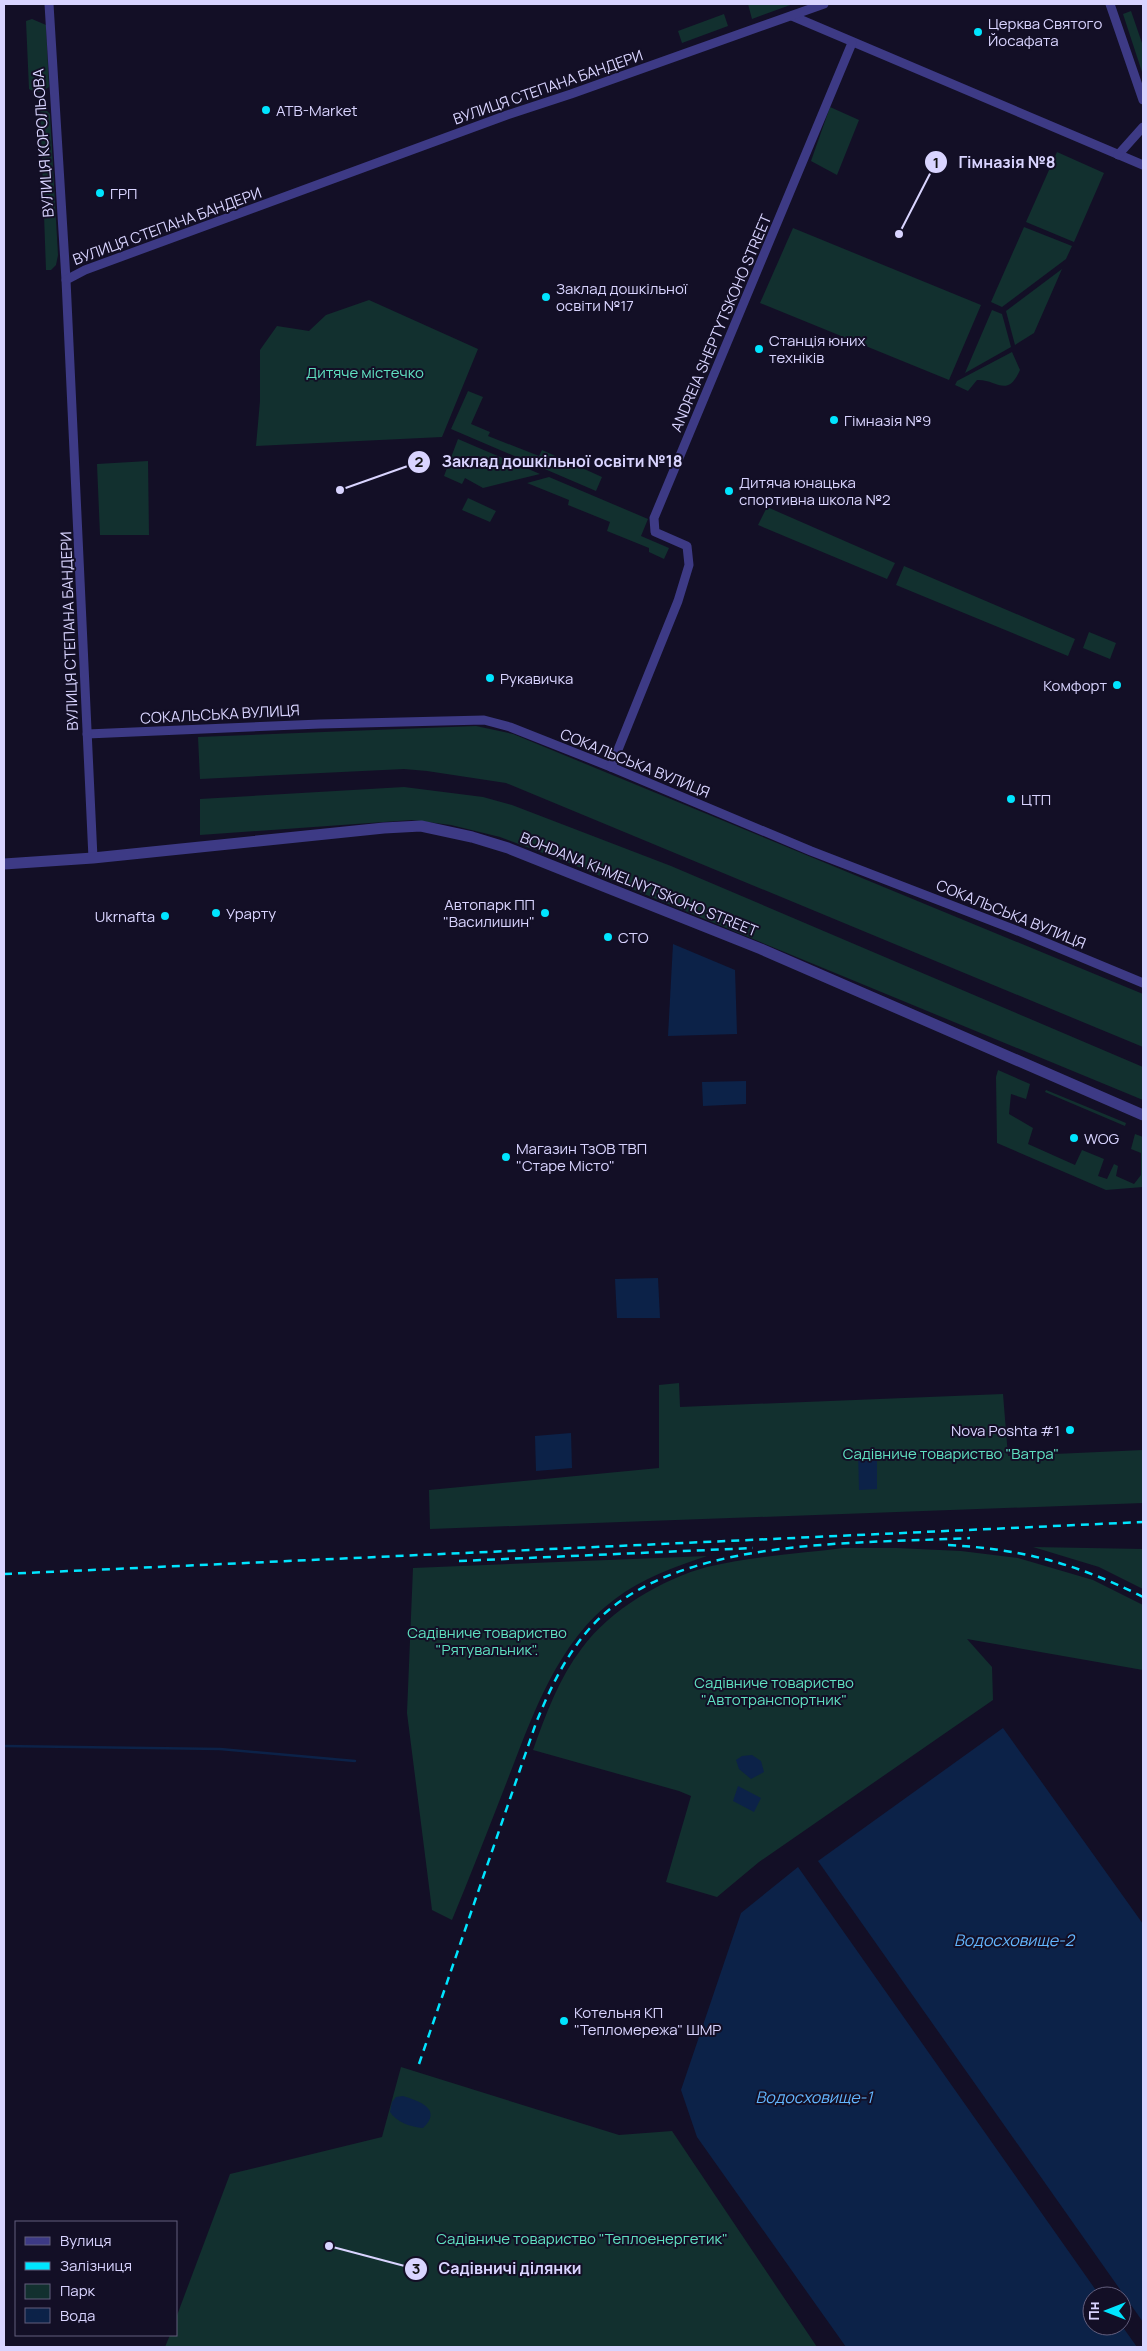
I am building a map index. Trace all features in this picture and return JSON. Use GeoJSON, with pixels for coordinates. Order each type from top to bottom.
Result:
{"type":"FeatureCollection","features":[{"type":"Feature","properties":{"kind":"street","name":"ВУЛИЦЯ КОРОЛЬОВА"},"geometry":{"type":"LineString","coordinates":[[49,4],[66,280]]}},
{"type":"Feature","properties":{"kind":"street","name":"ВУЛИЦЯ СТЕПАНА БАНДЕРИ"},"geometry":{"type":"LineString","coordinates":[[93,858],[82,590],[66,280],[85,270],[499,118],[824,4]]}},
{"type":"Feature","properties":{"kind":"street"},"geometry":{"type":"LineString","coordinates":[[1110,4],[1143,100]]}},
{"type":"Feature","properties":{"kind":"street"},"geometry":{"type":"LineString","coordinates":[[792,16],[1143,165]]}},
{"type":"Feature","properties":{"kind":"street","name":"ANDREIA SHEPTYTSKOHO STREET"},"geometry":{"type":"LineString","coordinates":[[611,767],[678,601],[689,564],[687,546],[656,532],[654,518],[852,43]]}},
{"type":"Feature","properties":{"kind":"street"},"geometry":{"type":"LineString","coordinates":[[1118,155],[1143,127]]}},
{"type":"Feature","properties":{"kind":"street","name":"СОКАЛЬСЬКА ВУЛИЦЯ"},"geometry":{"type":"LineString","coordinates":[[87,734],[320,724],[484,720],[510,727],[611,767],[811,850],[1013,929],[1143,983]]}},
{"type":"Feature","properties":{"kind":"street","name":"BOHDANA KHMELNYTSKOHO STREET"},"geometry":{"type":"LineString","coordinates":[[4,864],[93,858],[384,828],[421,826],[472,837],[508,848],[761,949],[1143,1115]]}},
{"type":"Feature","properties":{"kind":"green space"},"geometry":{"type":"Polygon","coordinates":[[[748,4],[793,4],[752,19],[748,4]]]}},
{"type":"Feature","properties":{"kind":"green space"},"geometry":{"type":"Polygon","coordinates":[[[1131,11],[1143,46],[1143,75],[1123,14],[1131,11]]]}},
{"type":"Feature","properties":{"kind":"green space"},"geometry":{"type":"Polygon","coordinates":[[[724,14],[728,26],[682,43],[678,31],[724,14]]]}},
{"type":"Feature","properties":{"kind":"green space"},"geometry":{"type":"Polygon","coordinates":[[[32,19],[46,25],[49,87],[39,92],[29,89],[26,21],[32,19]]]}},
{"type":"Feature","properties":{"kind":"green space"},"geometry":{"type":"Polygon","coordinates":[[[40,104],[50,114],[58,255],[56,265],[51,270],[46,270],[40,104]]]}},
{"type":"Feature","properties":{"kind":"green space"},"geometry":{"type":"Polygon","coordinates":[[[830,107],[859,120],[837,175],[811,161],[830,107]]]}},
{"type":"Feature","properties":{"kind":"green space"},"geometry":{"type":"Polygon","coordinates":[[[1057,152],[1104,173],[1074,242],[1026,222],[1057,152]]]}},
{"type":"Feature","properties":{"kind":"green space"},"geometry":{"type":"Polygon","coordinates":[[[1024,227],[1072,246],[1066,259],[1002,307],[991,302],[1024,227]]]}},
{"type":"Feature","properties":{"kind":"green space"},"geometry":{"type":"Polygon","coordinates":[[[793,228],[981,305],[949,380],[760,303],[793,228]]]}},
{"type":"Feature","properties":{"kind":"green space"},"geometry":{"type":"Polygon","coordinates":[[[1062,269],[1034,333],[1015,345],[1006,311],[1062,269]]]}},
{"type":"Feature","properties":{"kind":"green space","name":"Дитяче містечко"},"geometry":{"type":"Polygon","coordinates":[[[369,300],[478,349],[442,437],[256,446],[260,401],[260,350],[277,326],[309,331],[326,315],[369,300]]]}},
{"type":"Feature","properties":{"kind":"green space"},"geometry":{"type":"Polygon","coordinates":[[[992,310],[1002,314],[1011,347],[965,373],[992,310]]]}},
{"type":"Feature","properties":{"kind":"green space"},"geometry":{"type":"Polygon","coordinates":[[[1012,352],[1020,370],[1011,384],[1001,386],[984,380],[977,380],[968,391],[955,385],[957,381],[1012,352]]]}},
{"type":"Feature","properties":{"kind":"green space"},"geometry":{"type":"Polygon","coordinates":[[[468,391],[483,397],[471,424],[490,432],[488,436],[539,456],[542,450],[602,477],[596,491],[451,429],[468,391]]]}},
{"type":"Feature","properties":{"kind":"green space"},"geometry":{"type":"Polygon","coordinates":[[[458,439],[540,474],[483,488],[465,478],[462,484],[444,476],[458,439]]]}},
{"type":"Feature","properties":{"kind":"green space"},"geometry":{"type":"Polygon","coordinates":[[[148,461],[149,535],[100,535],[97,464],[148,461]]]}},
{"type":"Feature","properties":{"kind":"green space"},"geometry":{"type":"Polygon","coordinates":[[[549,477],[648,519],[641,536],[669,548],[664,559],[649,552],[649,548],[607,531],[610,522],[568,505],[569,500],[527,483],[549,477]]]}},
{"type":"Feature","properties":{"kind":"green space"},"geometry":{"type":"Polygon","coordinates":[[[468,498],[496,511],[490,522],[462,510],[468,498]]]}},
{"type":"Feature","properties":{"kind":"green space"},"geometry":{"type":"Polygon","coordinates":[[[767,507],[895,563],[887,579],[758,525],[767,507]]]}},
{"type":"Feature","properties":{"kind":"green space"},"geometry":{"type":"Polygon","coordinates":[[[904,566],[1075,639],[1068,656],[896,585],[904,566]]]}},
{"type":"Feature","properties":{"kind":"green space"},"geometry":{"type":"Polygon","coordinates":[[[1089,632],[1116,643],[1110,659],[1083,648],[1089,632]]]}},
{"type":"Feature","properties":{"kind":"green space"},"geometry":{"type":"Polygon","coordinates":[[[476,726],[513,734],[1143,994],[1143,1047],[506,783],[404,769],[200,779],[198,737],[476,726]]]}},
{"type":"Feature","properties":{"kind":"green space"},"geometry":{"type":"Polygon","coordinates":[[[404,787],[483,797],[512,805],[671,866],[1143,1067],[1143,1100],[559,859],[500,837],[451,825],[412,820],[200,835],[200,799],[404,787]]]}},
{"type":"Feature","properties":{"kind":"green space"},"geometry":{"type":"Polygon","coordinates":[[[998,1070],[1030,1084],[1026,1099],[1011,1094],[1009,1114],[1033,1128],[1028,1144],[1075,1165],[1082,1150],[1104,1159],[1098,1176],[1107,1179],[1114,1164],[1118,1166],[1116,1176],[1134,1184],[1141,1175],[1141,1153],[1131,1149],[1135,1134],[1143,1137],[1143,1187],[1106,1190],[997,1143],[996,1077],[998,1070]]]}},
{"type":"Feature","properties":{"kind":"green space"},"geometry":{"type":"Polygon","coordinates":[[[1046,1090],[1126,1123],[1125,1126],[1045,1092],[1046,1090]]]}},
{"type":"Feature","properties":{"kind":"green space","name":"Садівниче товариство \"Ватра\""},"geometry":{"type":"Polygon","coordinates":[[[679,1383],[680,1407],[1003,1394],[1008,1456],[1143,1450],[1143,1503],[430,1529],[429,1490],[659,1468],[659,1385],[679,1383]]]}},
{"type":"Feature","properties":{"kind":"green space"},"geometry":{"type":"Polygon","coordinates":[[[1033,1547],[1143,1549],[1143,1589],[1099,1567],[1033,1547]]]}},
{"type":"Feature","properties":{"kind":"green space","name":"Садівниче товариство \"Автотранспортник\""},"geometry":{"type":"Polygon","coordinates":[[[843,1548],[961,1551],[1018,1558],[1093,1580],[1143,1605],[1143,1670],[967,1639],[992,1667],[993,1700],[759,1862],[717,1897],[666,1882],[691,1796],[533,1750],[548,1710],[566,1672],[582,1648],[607,1621],[638,1598],[672,1579],[724,1563],[843,1548]]]}},
{"type":"Feature","properties":{"kind":"green space","name":"Садівниче товариство \"Рятувальник\"."},"geometry":{"type":"Polygon","coordinates":[[[707,1556],[683,1564],[636,1585],[615,1599],[594,1617],[576,1638],[560,1661],[535,1711],[452,1920],[432,1910],[407,1713],[413,1568],[707,1556]]]}},
{"type":"Feature","properties":{"kind":"green space","name":"Садівниче товариство \"Теплоенергетик\""},"geometry":{"type":"Polygon","coordinates":[[[401,2067],[619,2135],[672,2131],[817,2347],[165,2347],[170,2336],[178,2336],[178,2313],[230,2174],[382,2137],[401,2067]]]}},
{"type":"Feature","properties":{"kind":"water"},"geometry":{"type":"Polygon","coordinates":[[[673,944],[735,970],[737,1034],[668,1036],[673,944]]]}},
{"type":"Feature","properties":{"kind":"water"},"geometry":{"type":"Polygon","coordinates":[[[746,1081],[746,1104],[703,1106],[702,1082],[746,1081]]]}},
{"type":"Feature","properties":{"kind":"water"},"geometry":{"type":"Polygon","coordinates":[[[658,1278],[660,1318],[617,1318],[615,1279],[658,1278]]]}},
{"type":"Feature","properties":{"kind":"water"},"geometry":{"type":"Polygon","coordinates":[[[571,1433],[572,1468],[536,1471],[535,1436],[571,1433]]]}},
{"type":"Feature","properties":{"kind":"water"},"geometry":{"type":"Polygon","coordinates":[[[877,1450],[877,1489],[859,1490],[858,1451],[877,1450]]]}},
{"type":"Feature","properties":{"kind":"water","name":"Водосховище-2"},"geometry":{"type":"Polygon","coordinates":[[[1003,1728],[1143,1924],[1143,2322],[1132,2306],[1132,2286],[1118,2286],[818,1861],[1003,1728]]]}},
{"type":"Feature","properties":{"kind":"water"},"geometry":{"type":"Polygon","coordinates":[[[752,1755],[761,1761],[764,1772],[751,1779],[739,1769],[736,1760],[742,1756],[752,1755]]]}},
{"type":"Feature","properties":{"kind":"water"},"geometry":{"type":"Polygon","coordinates":[[[738,1786],[761,1798],[754,1812],[733,1801],[738,1786]]]}},
{"type":"Feature","properties":{"kind":"water","name":"Водосховище-1"},"geometry":{"type":"Polygon","coordinates":[[[798,1867],[1093,2286],[1082,2286],[1082,2336],[1129,2336],[1137,2347],[846,2347],[697,2137],[681,2090],[741,1913],[798,1867]]]}},
{"type":"Feature","properties":{"kind":"water"},"geometry":{"type":"Polygon","coordinates":[[[403,2096],[422,2103],[430,2111],[429,2121],[423,2128],[404,2123],[396,2119],[390,2112],[392,2102],[396,2097],[403,2096]]]}},
{"type":"Feature","properties":{"kind":"waterway"},"geometry":{"type":"LineString","coordinates":[[4,1746],[220,1749],[355,1761]]}},
{"type":"Feature","properties":{"kind":"railway"},"geometry":{"type":"LineString","coordinates":[[4,1574],[1143,1522]]}},
{"type":"Feature","properties":{"kind":"railway"},"geometry":{"type":"LineString","coordinates":[[419,2064],[536,1723],[557,1676],[575,1647],[597,1621],[610,1609],[647,1586],[688,1568],[734,1556],[832,1544],[970,1538]]}},
{"type":"Feature","properties":{"kind":"railway"},"geometry":{"type":"LineString","coordinates":[[948,1545],[1001,1550],[1049,1560],[1119,1585],[1143,1597]]}},
{"type":"Feature","properties":{"kind":"railway"},"geometry":{"type":"LineString","coordinates":[[459,1561],[753,1548]]}},
{"type":"Feature","properties":{"kind":"place","name":"Церква Святого Йосафата"},"geometry":{"type":"Point","coordinates":[978,32]}},
{"type":"Feature","properties":{"kind":"place","name":"ATB-Market"},"geometry":{"type":"Point","coordinates":[266,110]}},
{"type":"Feature","properties":{"kind":"place","name":"ГРП"},"geometry":{"type":"Point","coordinates":[100,193]}},
{"type":"Feature","properties":{"kind":"place","name":"Гімназія №8"},"geometry":{"type":"Point","coordinates":[899,234]}},
{"type":"Feature","properties":{"kind":"place","name":"Заклад дошкільної освіти №17"},"geometry":{"type":"Point","coordinates":[546,297]}},
{"type":"Feature","properties":{"kind":"place","name":"Станція юних техніків"},"geometry":{"type":"Point","coordinates":[759,349]}},
{"type":"Feature","properties":{"kind":"place","name":"Гімназія №9"},"geometry":{"type":"Point","coordinates":[834,420]}},
{"type":"Feature","properties":{"kind":"place","name":"Заклад дошкільної освіти №18"},"geometry":{"type":"Point","coordinates":[340,490]}},
{"type":"Feature","properties":{"kind":"place","name":"Дитяча юнацька спортивна школа №2"},"geometry":{"type":"Point","coordinates":[729,491]}},
{"type":"Feature","properties":{"kind":"place","name":"Рукавичка"},"geometry":{"type":"Point","coordinates":[490,678]}},
{"type":"Feature","properties":{"kind":"place","name":"Комфорт"},"geometry":{"type":"Point","coordinates":[1117,685]}},
{"type":"Feature","properties":{"kind":"place","name":"ЦТП"},"geometry":{"type":"Point","coordinates":[1011,799]}},
{"type":"Feature","properties":{"kind":"place","name":"Урарту"},"geometry":{"type":"Point","coordinates":[216,913]}},
{"type":"Feature","properties":{"kind":"place","name":"Автопарк ПП \"Василишин\""},"geometry":{"type":"Point","coordinates":[545,913]}},
{"type":"Feature","properties":{"kind":"place","name":"Ukrnafta"},"geometry":{"type":"Point","coordinates":[165,916]}},
{"type":"Feature","properties":{"kind":"place","name":"СТО"},"geometry":{"type":"Point","coordinates":[608,937]}},
{"type":"Feature","properties":{"kind":"place","name":"WOG"},"geometry":{"type":"Point","coordinates":[1074,1138]}},
{"type":"Feature","properties":{"kind":"place","name":"Магазин ТзОВ ТВП \"Старе Місто\""},"geometry":{"type":"Point","coordinates":[506,1157]}},
{"type":"Feature","properties":{"kind":"place","name":"Nova Poshta #1"},"geometry":{"type":"Point","coordinates":[1070,1430]}},
{"type":"Feature","properties":{"kind":"place","name":"Котельня КП \"Тепломережа\" ШМР"},"geometry":{"type":"Point","coordinates":[564,2021]}},
{"type":"Feature","properties":{"kind":"place","name":"Садівничі ділянки"},"geometry":{"type":"Point","coordinates":[329,2246]}}]}
